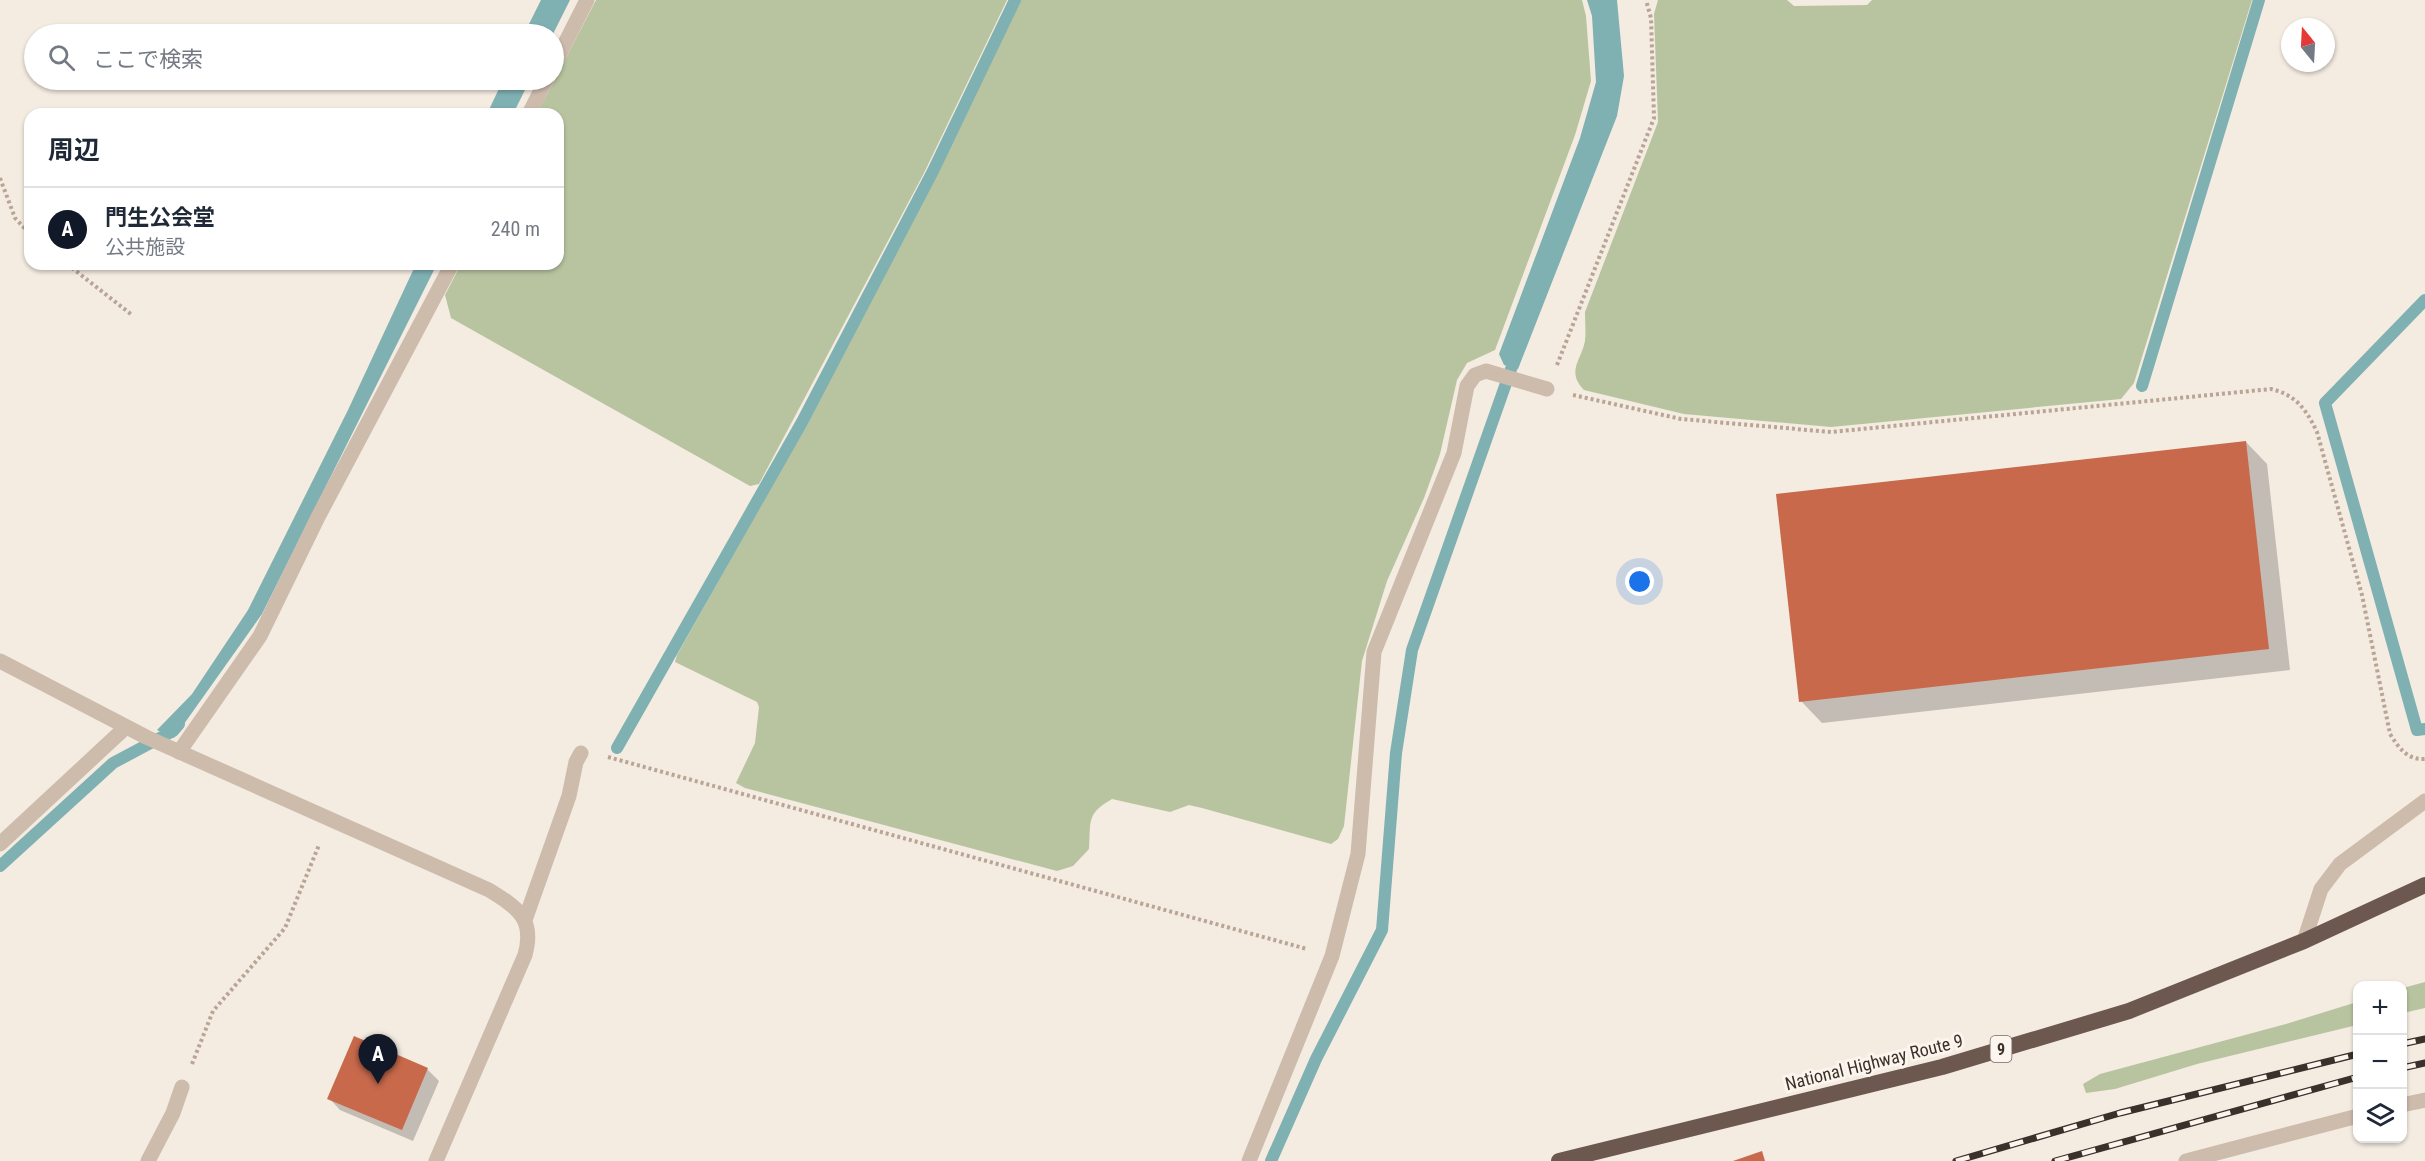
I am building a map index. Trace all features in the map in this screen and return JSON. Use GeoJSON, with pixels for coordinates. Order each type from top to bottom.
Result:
{"type":"FeatureCollection","features":[{"type":"Feature","properties":{"kind":"highway","name":"National Highway Route 9"},"geometry":{"type":"LineString","coordinates":[[1559,1161],[1942,1067],[2129,1011],[2304,940],[2425,885]]}},
{"type":"Feature","properties":{"kind":"street"},"geometry":{"type":"LineString","coordinates":[[564,45],[587,0]]}},
{"type":"Feature","properties":{"kind":"street"},"geometry":{"type":"LineString","coordinates":[[532,108],[541,90]]}},
{"type":"Feature","properties":{"kind":"street"},"geometry":{"type":"LineString","coordinates":[[173,749],[260,636],[318,517],[449,270]]}},
{"type":"Feature","properties":{"kind":"street"},"geometry":{"type":"LineString","coordinates":[[1249,1161],[1332,956],[1358,854],[1374,652],[1454,453],[1467,386],[1475,375],[1486,371],[1547,389]]}},
{"type":"Feature","properties":{"kind":"street"},"geometry":{"type":"LineString","coordinates":[[0,661],[146,737],[489,890],[505,899],[525,920],[530,938],[525,954],[436,1161]]}},
{"type":"Feature","properties":{"kind":"street"},"geometry":{"type":"LineString","coordinates":[[0,844],[126,727]]}},
{"type":"Feature","properties":{"kind":"street"},"geometry":{"type":"LineString","coordinates":[[525,920],[569,796],[576,762],[581,753]]}},
{"type":"Feature","properties":{"kind":"street"},"geometry":{"type":"LineString","coordinates":[[2304,940],[2321,889],[2340,864],[2425,801]]}},
{"type":"Feature","properties":{"kind":"street"},"geometry":{"type":"LineString","coordinates":[[148,1161],[173,1113],[182,1087]]}},
{"type":"Feature","properties":{"kind":"street"},"geometry":{"type":"LineString","coordinates":[[2407,1104],[2425,1100]]}},
{"type":"Feature","properties":{"kind":"street"},"geometry":{"type":"LineString","coordinates":[[2186,1161],[2353,1117]]}},
{"type":"Feature","properties":{"kind":"path"},"geometry":{"type":"LineString","coordinates":[[1646,0],[1651,18],[1654,118],[1547,389],[1681,419],[1831,432],[2271,389],[2286,393],[2309,415],[2317,432],[2362,595],[2390,734],[2400,750],[2415,760],[2425,759]]}},
{"type":"Feature","properties":{"kind":"path"},"geometry":{"type":"LineString","coordinates":[[0,178],[15,218],[24,228]]}},
{"type":"Feature","properties":{"kind":"path"},"geometry":{"type":"LineString","coordinates":[[75,270],[132,315]]}},
{"type":"Feature","properties":{"kind":"path"},"geometry":{"type":"LineString","coordinates":[[581,753],[593,753],[1332,956]]}},
{"type":"Feature","properties":{"kind":"path"},"geometry":{"type":"LineString","coordinates":[[182,1087],[213,1011],[285,928],[329,819]]}},
{"type":"Feature","properties":{"kind":"green space"},"geometry":{"type":"Polygon","coordinates":[[[596,0],[1007,0],[924,173],[759,484],[750,486],[451,318],[445,295],[458,270],[564,270],[564,108],[540,108],[549,90],[564,90],[564,62],[596,0]]]}},
{"type":"Feature","properties":{"kind":"green space"},"geometry":{"type":"Polygon","coordinates":[[[1020,0],[1582,0],[1586,16],[1591,81],[1575,135],[1495,350],[1467,363],[1457,380],[1440,454],[1424,498],[1387,581],[1362,661],[1344,826],[1338,839],[1331,844],[1189,805],[1170,812],[1112,799],[1094,814],[1090,825],[1089,849],[1073,866],[1057,871],[745,788],[736,783],[755,743],[759,707],[757,702],[675,662],[806,425],[938,171],[1020,0]]]}},
{"type":"Feature","properties":{"kind":"green space"},"geometry":{"type":"Polygon","coordinates":[[[1658,0],[1787,0],[1794,6],[1867,5],[1872,0],[2252,0],[2134,383],[2121,399],[1831,427],[1684,414],[1584,390],[1575,371],[1585,341],[1585,312],[1658,122],[1654,14],[1658,0]]]}},
{"type":"Feature","properties":{"kind":"green space"},"geometry":{"type":"Polygon","coordinates":[[[2425,982],[2425,1008],[2407,1012],[2407,987],[2425,982]]]}},
{"type":"Feature","properties":{"kind":"green space"},"geometry":{"type":"Polygon","coordinates":[[[2353,1003],[2353,1026],[2197,1064],[2115,1089],[2086,1093],[2083,1084],[2100,1074],[2286,1024],[2353,1003]]]}},
{"type":"Feature","properties":{"kind":"water"},"geometry":{"type":"Polygon","coordinates":[[[541,0],[570,0],[558,24],[529,24],[541,0]]]}},
{"type":"Feature","properties":{"kind":"water"},"geometry":{"type":"Polygon","coordinates":[[[1587,0],[1617,0],[1624,76],[1617,116],[1518,369],[1504,365],[1499,354],[1580,138],[1596,82],[1592,16],[1587,0]]]}},
{"type":"Feature","properties":{"kind":"water"},"geometry":{"type":"Polygon","coordinates":[[[498,90],[525,90],[516,108],[490,108],[498,90]]]}},
{"type":"Feature","properties":{"kind":"water"},"geometry":{"type":"Polygon","coordinates":[[[413,270],[434,270],[262,614],[174,738],[157,730],[192,694],[248,610],[348,410],[413,270]]]}},
{"type":"Feature","properties":{"kind":"building"},"geometry":{"type":"Polygon","coordinates":[[[2246,441],[2269,649],[1799,702],[1776,494],[2246,441]]]}},
{"type":"Feature","properties":{"kind":"building"},"geometry":{"type":"Polygon","coordinates":[[[354,1036],[428,1068],[402,1130],[327,1099],[354,1036]]]}},
{"type":"Feature","properties":{"kind":"building"},"geometry":{"type":"Polygon","coordinates":[[[1762,1151],[1765,1161],[1733,1161],[1762,1151]]]}},
{"type":"Feature","properties":{"kind":"waterway"},"geometry":{"type":"LineString","coordinates":[[617,748],[802,422],[933,171],[1015,0]]}},
{"type":"Feature","properties":{"kind":"waterway"},"geometry":{"type":"LineString","coordinates":[[2142,386],[2259,0]]}},
{"type":"Feature","properties":{"kind":"waterway"},"geometry":{"type":"LineString","coordinates":[[2425,300],[2325,403],[2417,730],[2425,729]]}},
{"type":"Feature","properties":{"kind":"waterway"},"geometry":{"type":"LineString","coordinates":[[1271,1161],[1316,1059],[1382,930],[1396,753],[1412,650],[1517,352]]}},
{"type":"Feature","properties":{"kind":"waterway"},"geometry":{"type":"LineString","coordinates":[[0,866],[113,763],[173,731],[179,724]]}},
{"type":"Feature","properties":{"kind":"railway"},"geometry":{"type":"LineString","coordinates":[[2407,1043],[2425,1039]]}},
{"type":"Feature","properties":{"kind":"railway"},"geometry":{"type":"LineString","coordinates":[[1956,1161],[2120,1113],[2353,1055]]}},
{"type":"Feature","properties":{"kind":"railway"},"geometry":{"type":"LineString","coordinates":[[2407,1067],[2425,1063]]}},
{"type":"Feature","properties":{"kind":"railway"},"geometry":{"type":"LineString","coordinates":[[2055,1161],[2353,1078]]}},
{"type":"Feature","properties":{"kind":"place","name":"門生公会堂"},"geometry":{"type":"Point","coordinates":[378,1084]}}]}
